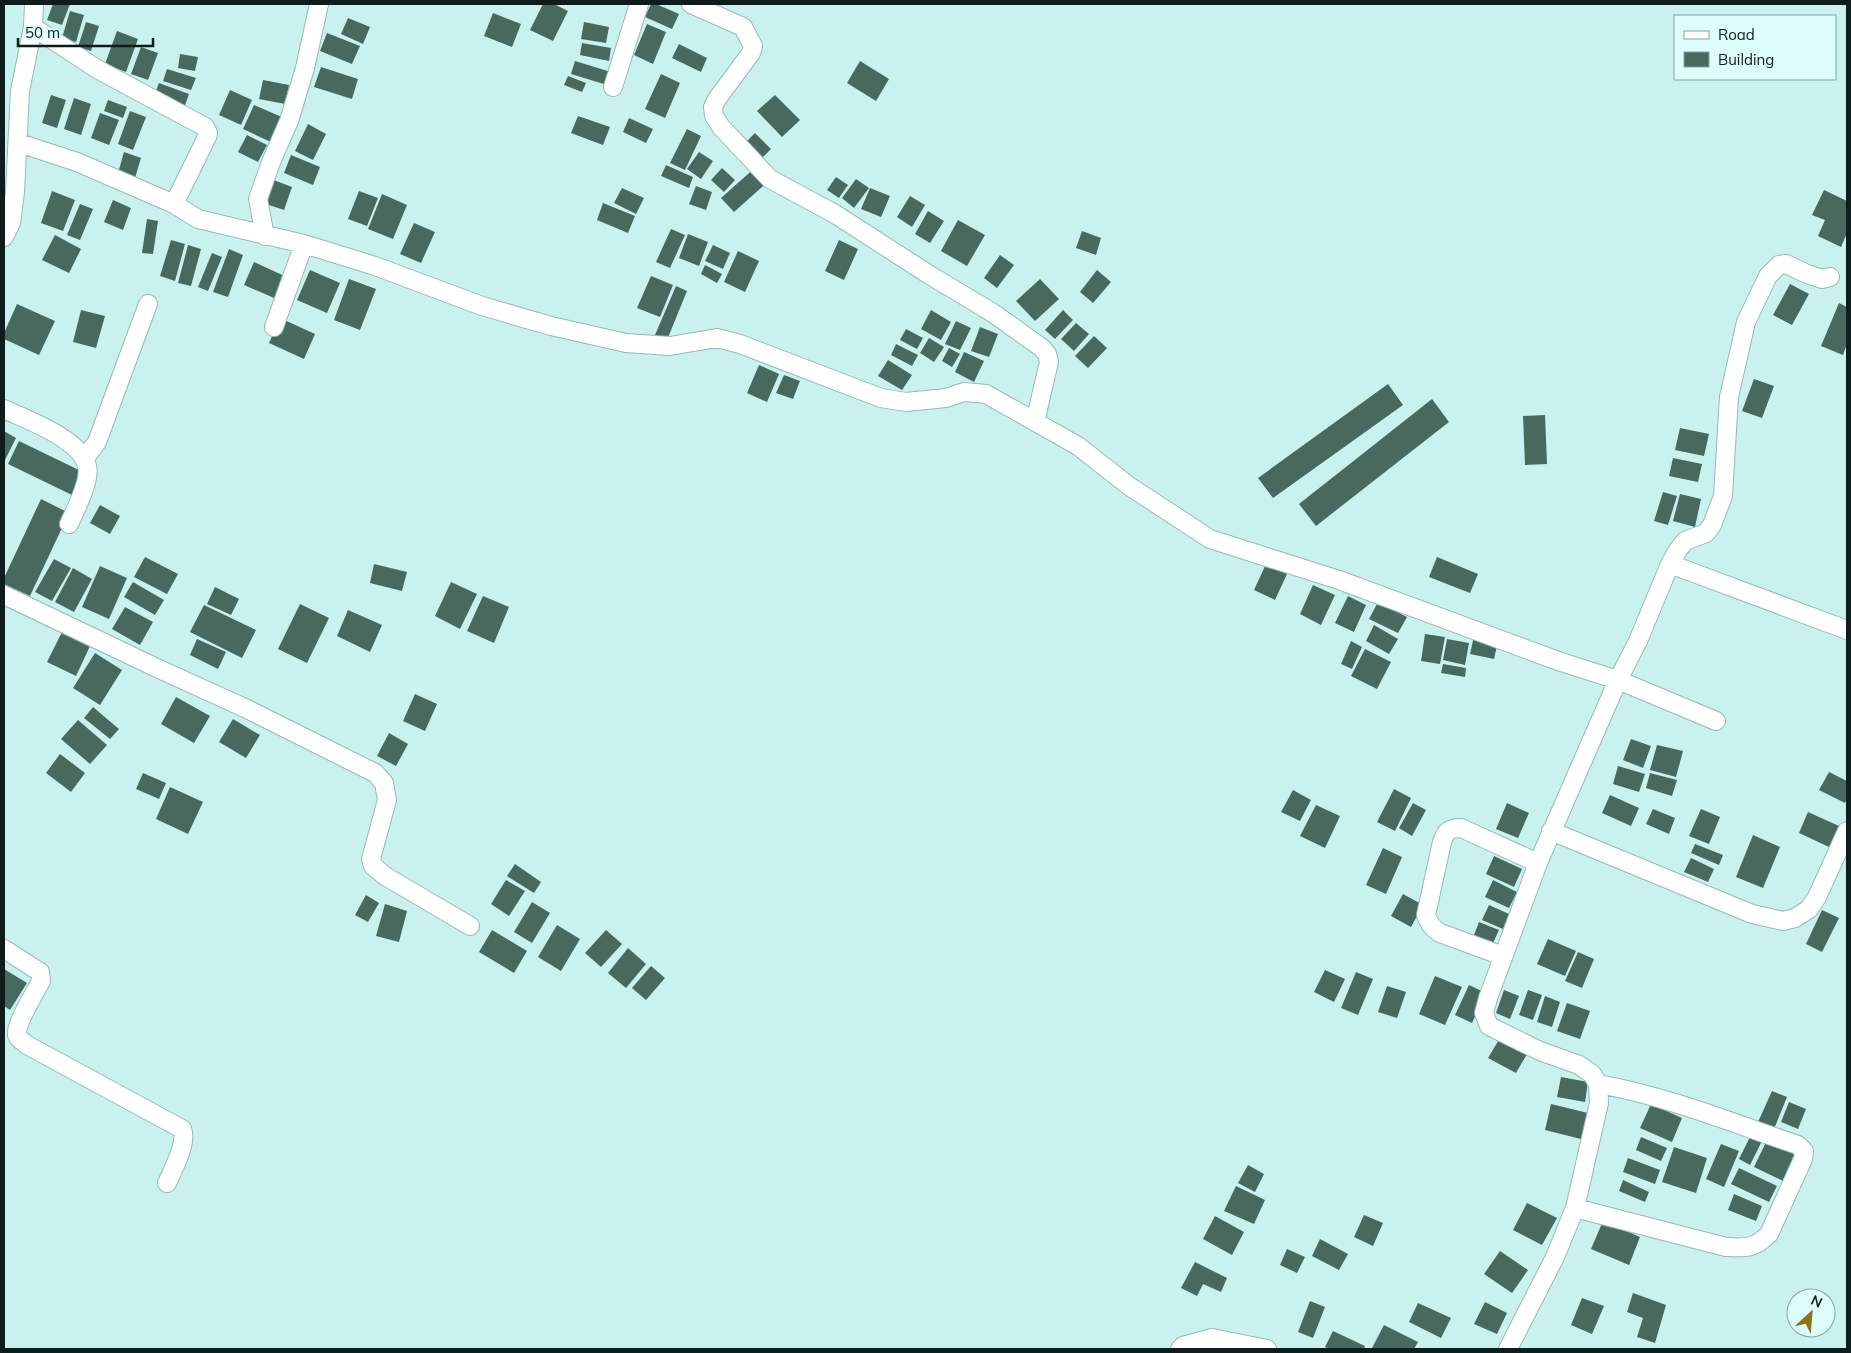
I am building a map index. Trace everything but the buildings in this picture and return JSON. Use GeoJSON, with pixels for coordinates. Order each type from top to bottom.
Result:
{"type":"FeatureCollection","features":[{"type":"Feature","properties":{"kind":"street"},"geometry":{"type":"LineString","coordinates":[[4,237],[10,223],[19,143],[20,91],[33,27],[34,4]]}},
{"type":"Feature","properties":{"kind":"street"},"geometry":{"type":"LineString","coordinates":[[265,236],[258,199],[303,77],[319,4]]}},
{"type":"Feature","properties":{"kind":"street"},"geometry":{"type":"LineString","coordinates":[[613,87],[639,4]]}},
{"type":"Feature","properties":{"kind":"street"},"geometry":{"type":"LineString","coordinates":[[691,4],[742,27],[753,46],[751,53],[713,107],[714,116],[721,127],[770,179],[835,214],[993,313],[1042,348],[1047,354],[1049,362],[1035,422]]}},
{"type":"Feature","properties":{"kind":"street"},"geometry":{"type":"LineString","coordinates":[[33,27],[97,69],[205,127],[208,132],[207,137],[174,204]]}},
{"type":"Feature","properties":{"kind":"street"},"geometry":{"type":"LineString","coordinates":[[19,143],[77,162],[174,204],[198,219],[304,244],[375,266],[482,306],[594,337],[626,343],[670,346],[717,338],[740,344],[881,398],[906,402],[946,398],[964,392],[986,394],[1078,446],[1129,486],[1210,539],[1339,580],[1562,662],[1618,680],[1716,721]]}},
{"type":"Feature","properties":{"kind":"street"},"geometry":{"type":"LineString","coordinates":[[274,327],[304,244]]}},
{"type":"Feature","properties":{"kind":"street"},"geometry":{"type":"LineString","coordinates":[[1508,1349],[1555,1257],[1575,1208],[1599,1103],[1598,1084],[1592,1074],[1579,1065],[1540,1051],[1490,1026],[1484,1013],[1538,862],[1618,680],[1638,641],[1670,564],[1685,541],[1706,533],[1712,525],[1723,496],[1729,397],[1746,322],[1768,276],[1779,265],[1786,264],[1822,279],[1830,277]]}},
{"type":"Feature","properties":{"kind":"street"},"geometry":{"type":"LineString","coordinates":[[84,459],[97,442],[148,304]]}},
{"type":"Feature","properties":{"kind":"street"},"geometry":{"type":"LineString","coordinates":[[4,409],[57,435],[74,447],[84,459],[88,468],[84,489],[69,524]]}},
{"type":"Feature","properties":{"kind":"street"},"geometry":{"type":"LineString","coordinates":[[1670,564],[1847,630]]}},
{"type":"Feature","properties":{"kind":"street"},"geometry":{"type":"LineString","coordinates":[[4,595],[245,708],[375,773],[384,783],[387,800],[372,859],[373,866],[384,876],[413,894],[470,926]]}},
{"type":"Feature","properties":{"kind":"street"},"geometry":{"type":"LineString","coordinates":[[1503,956],[1440,933],[1429,922],[1426,915],[1446,831],[1453,828],[1461,828],[1538,862]]}},
{"type":"Feature","properties":{"kind":"street"},"geometry":{"type":"LineString","coordinates":[[1551,831],[1752,914],[1783,920],[1794,918],[1809,909],[1847,831]]}},
{"type":"Feature","properties":{"kind":"street"},"geometry":{"type":"LineString","coordinates":[[4,949],[40,972],[41,976],[41,981],[24,1015],[17,1034],[18,1037],[27,1045],[182,1129],[184,1134],[182,1147],[168,1183]]}},
{"type":"Feature","properties":{"kind":"street"},"geometry":{"type":"LineString","coordinates":[[1575,1208],[1726,1247],[1747,1248],[1761,1242],[1768,1234],[1803,1159],[1804,1151],[1798,1144],[1681,1104],[1632,1090],[1598,1084]]}},
{"type":"Feature","properties":{"kind":"street"},"geometry":{"type":"LineString","coordinates":[[1180,1349],[1183,1346],[1212,1338],[1267,1349]]}}]}
